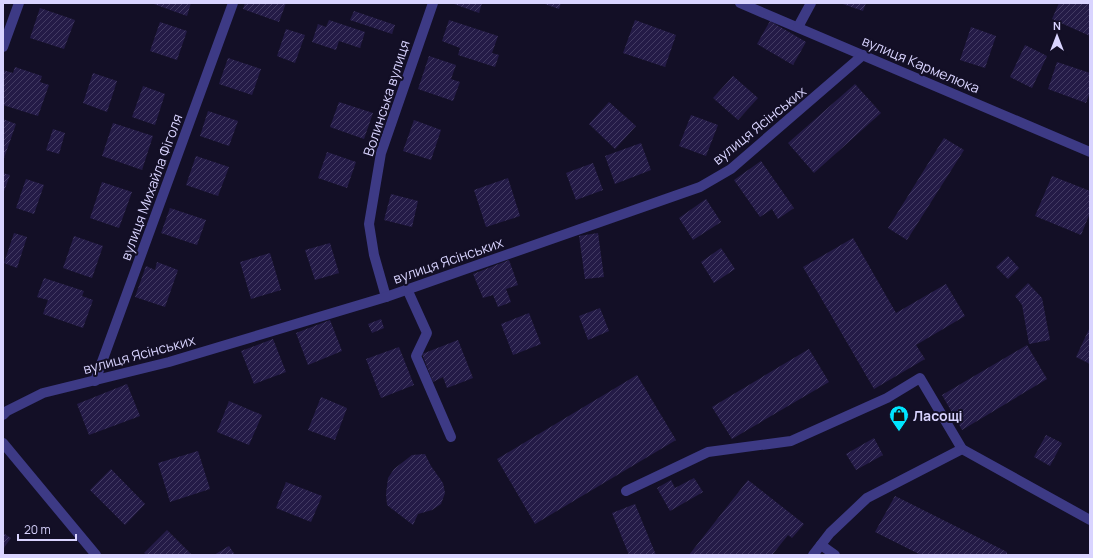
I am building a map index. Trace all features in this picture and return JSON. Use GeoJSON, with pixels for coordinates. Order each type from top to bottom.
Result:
{"type":"FeatureCollection","features":[{"type":"Feature","properties":{"kind":"street"},"geometry":{"type":"LineString","coordinates":[[3,47],[19,3]]}},
{"type":"Feature","properties":{"kind":"street","name":"вулиця Михайла Фіголя"},"geometry":{"type":"LineString","coordinates":[[95,381],[233,3]]}},
{"type":"Feature","properties":{"kind":"street","name":"Волинська вулиця"},"geometry":{"type":"LineString","coordinates":[[386,297],[374,255],[369,224],[381,153],[433,3]]}},
{"type":"Feature","properties":{"kind":"street","name":"вулиця Кармелюка"},"geometry":{"type":"LineString","coordinates":[[740,3],[1090,152]]}},
{"type":"Feature","properties":{"kind":"street"},"geometry":{"type":"LineString","coordinates":[[798,27],[811,3]]}},
{"type":"Feature","properties":{"kind":"street","name":"вулиця Ясінських"},"geometry":{"type":"LineString","coordinates":[[3,415],[7,411],[43,393],[169,362],[386,297],[700,187],[731,169],[863,55]]}},
{"type":"Feature","properties":{"kind":"street"},"geometry":{"type":"LineString","coordinates":[[408,289],[427,333],[416,356],[451,437]]}},
{"type":"Feature","properties":{"kind":"street"},"geometry":{"type":"LineString","coordinates":[[626,491],[708,452],[791,441],[887,398],[920,378],[962,449],[1090,520]]}},
{"type":"Feature","properties":{"kind":"street"},"geometry":{"type":"LineString","coordinates":[[3,443],[96,555]]}},
{"type":"Feature","properties":{"kind":"street"},"geometry":{"type":"LineString","coordinates":[[813,555],[830,533],[867,498],[962,449]]}},
{"type":"Feature","properties":{"kind":"street"},"geometry":{"type":"LineString","coordinates":[[821,545],[835,555]]}},
{"type":"Feature","properties":{"kind":"building"},"geometry":{"type":"Polygon","coordinates":[[[151,3],[191,3],[187,16],[151,3]]]}},
{"type":"Feature","properties":{"kind":"building"},"geometry":{"type":"Polygon","coordinates":[[[245,3],[286,3],[279,22],[243,9],[245,3]]]}},
{"type":"Feature","properties":{"kind":"building"},"geometry":{"type":"Polygon","coordinates":[[[454,3],[482,3],[479,13],[454,3]]]}},
{"type":"Feature","properties":{"kind":"building"},"geometry":{"type":"Polygon","coordinates":[[[542,3],[561,3],[559,9],[542,3]]]}},
{"type":"Feature","properties":{"kind":"building"},"geometry":{"type":"Polygon","coordinates":[[[840,3],[866,3],[863,11],[840,3]]]}},
{"type":"Feature","properties":{"kind":"building"},"geometry":{"type":"Polygon","coordinates":[[[1059,3],[1090,3],[1090,36],[1052,19],[1059,3]]]}},
{"type":"Feature","properties":{"kind":"building"},"geometry":{"type":"Polygon","coordinates":[[[40,8],[75,20],[64,49],[30,38],[40,8]]]}},
{"type":"Feature","properties":{"kind":"building"},"geometry":{"type":"Polygon","coordinates":[[[354,11],[395,25],[392,34],[350,20],[354,11]]]}},
{"type":"Feature","properties":{"kind":"building"},"geometry":{"type":"Polygon","coordinates":[[[329,20],[365,32],[360,48],[339,41],[336,50],[312,42],[318,24],[326,27],[329,20]]]}},
{"type":"Feature","properties":{"kind":"building"},"geometry":{"type":"Polygon","coordinates":[[[449,20],[498,36],[492,53],[499,55],[495,67],[458,55],[460,48],[442,41],[449,20]]]}},
{"type":"Feature","properties":{"kind":"building"},"geometry":{"type":"Polygon","coordinates":[[[635,20],[676,35],[665,67],[623,53],[635,20]]]}},
{"type":"Feature","properties":{"kind":"building"},"geometry":{"type":"Polygon","coordinates":[[[770,21],[806,42],[793,65],[757,44],[770,21]]]}},
{"type":"Feature","properties":{"kind":"building"},"geometry":{"type":"Polygon","coordinates":[[[160,22],[187,31],[177,60],[150,51],[160,22]]]}},
{"type":"Feature","properties":{"kind":"building"},"geometry":{"type":"Polygon","coordinates":[[[971,27],[996,36],[985,68],[960,60],[971,27]]]}},
{"type":"Feature","properties":{"kind":"building"},"geometry":{"type":"Polygon","coordinates":[[[286,29],[305,35],[295,63],[277,56],[286,29]]]}},
{"type":"Feature","properties":{"kind":"building"},"geometry":{"type":"Polygon","coordinates":[[[1025,45],[1047,56],[1032,88],[1010,77],[1025,45]]]}},
{"type":"Feature","properties":{"kind":"building"},"geometry":{"type":"Polygon","coordinates":[[[429,56],[456,65],[451,79],[460,82],[453,101],[418,89],[429,56]]]}},
{"type":"Feature","properties":{"kind":"building"},"geometry":{"type":"Polygon","coordinates":[[[228,58],[261,69],[252,95],[219,84],[228,58]]]}},
{"type":"Feature","properties":{"kind":"building"},"geometry":{"type":"Polygon","coordinates":[[[1057,62],[1090,73],[1090,92],[1086,103],[1048,89],[1057,62]]]}},
{"type":"Feature","properties":{"kind":"building"},"geometry":{"type":"Polygon","coordinates":[[[15,67],[42,76],[40,82],[49,85],[38,116],[3,105],[3,70],[13,73],[15,67]]]}},
{"type":"Feature","properties":{"kind":"building"},"geometry":{"type":"Polygon","coordinates":[[[93,73],[117,81],[107,112],[83,103],[93,73]]]}},
{"type":"Feature","properties":{"kind":"building"},"geometry":{"type":"Polygon","coordinates":[[[733,76],[758,98],[738,120],[713,98],[733,76]]]}},
{"type":"Feature","properties":{"kind":"building"},"geometry":{"type":"Polygon","coordinates":[[[855,84],[881,113],[814,173],[788,143],[855,84]]]}},
{"type":"Feature","properties":{"kind":"building"},"geometry":{"type":"Polygon","coordinates":[[[143,86],[165,94],[155,125],[132,117],[143,86]]]}},
{"type":"Feature","properties":{"kind":"building"},"geometry":{"type":"Polygon","coordinates":[[[339,102],[373,113],[364,139],[330,127],[339,102]]]}},
{"type":"Feature","properties":{"kind":"building"},"geometry":{"type":"Polygon","coordinates":[[[609,102],[636,126],[615,149],[589,124],[609,102]]]}},
{"type":"Feature","properties":{"kind":"building"},"geometry":{"type":"Polygon","coordinates":[[[208,111],[238,121],[229,146],[200,136],[208,111]]]}},
{"type":"Feature","properties":{"kind":"building"},"geometry":{"type":"Polygon","coordinates":[[[691,115],[718,125],[706,156],[679,146],[691,115]]]}},
{"type":"Feature","properties":{"kind":"building"},"geometry":{"type":"Polygon","coordinates":[[[3,119],[16,124],[3,161],[3,119]]]}},
{"type":"Feature","properties":{"kind":"building"},"geometry":{"type":"Polygon","coordinates":[[[414,120],[441,130],[431,160],[403,151],[414,120]]]}},
{"type":"Feature","properties":{"kind":"building"},"geometry":{"type":"Polygon","coordinates":[[[113,123],[153,136],[142,170],[102,156],[113,123]]]}},
{"type":"Feature","properties":{"kind":"building"},"geometry":{"type":"Polygon","coordinates":[[[53,129],[65,133],[59,154],[46,150],[53,129]]]}},
{"type":"Feature","properties":{"kind":"building"},"geometry":{"type":"Polygon","coordinates":[[[944,138],[964,150],[907,240],[888,228],[944,138]]]}},
{"type":"Feature","properties":{"kind":"building"},"geometry":{"type":"Polygon","coordinates":[[[641,143],[651,170],[615,184],[605,156],[641,143]]]}},
{"type":"Feature","properties":{"kind":"building"},"geometry":{"type":"Polygon","coordinates":[[[327,152],[356,162],[347,188],[318,178],[327,152]]]}},
{"type":"Feature","properties":{"kind":"building"},"geometry":{"type":"Polygon","coordinates":[[[196,156],[229,167],[218,196],[186,185],[196,156]]]}},
{"type":"Feature","properties":{"kind":"building"},"geometry":{"type":"Polygon","coordinates":[[[761,161],[794,208],[778,219],[772,209],[760,217],[734,180],[761,161]]]}},
{"type":"Feature","properties":{"kind":"building"},"geometry":{"type":"Polygon","coordinates":[[[593,163],[603,190],[576,200],[566,173],[593,163]]]}},
{"type":"Feature","properties":{"kind":"building"},"geometry":{"type":"Polygon","coordinates":[[[3,173],[10,175],[3,194],[3,173]]]}},
{"type":"Feature","properties":{"kind":"building"},"geometry":{"type":"Polygon","coordinates":[[[1052,176],[1090,191],[1090,213],[1081,235],[1035,216],[1052,176]]]}},
{"type":"Feature","properties":{"kind":"building"},"geometry":{"type":"Polygon","coordinates":[[[508,178],[520,216],[486,227],[474,190],[508,178]]]}},
{"type":"Feature","properties":{"kind":"building"},"geometry":{"type":"Polygon","coordinates":[[[26,179],[44,185],[34,214],[16,208],[26,179]]]}},
{"type":"Feature","properties":{"kind":"building"},"geometry":{"type":"Polygon","coordinates":[[[102,182],[132,192],[119,228],[90,218],[102,182]]]}},
{"type":"Feature","properties":{"kind":"building"},"geometry":{"type":"Polygon","coordinates":[[[391,194],[418,201],[412,227],[384,220],[391,194]]]}},
{"type":"Feature","properties":{"kind":"building"},"geometry":{"type":"Polygon","coordinates":[[[706,199],[721,222],[693,240],[679,218],[706,199]]]}},
{"type":"Feature","properties":{"kind":"building"},"geometry":{"type":"Polygon","coordinates":[[[170,208],[206,220],[197,245],[161,233],[170,208]]]}},
{"type":"Feature","properties":{"kind":"building"},"geometry":{"type":"Polygon","coordinates":[[[14,233],[27,237],[17,268],[4,263],[14,233]]]}},
{"type":"Feature","properties":{"kind":"building"},"geometry":{"type":"Polygon","coordinates":[[[598,233],[604,277],[585,279],[579,236],[598,233]]]}},
{"type":"Feature","properties":{"kind":"building"},"geometry":{"type":"Polygon","coordinates":[[[74,236],[103,246],[92,278],[63,268],[74,236]]]}},
{"type":"Feature","properties":{"kind":"building"},"geometry":{"type":"Polygon","coordinates":[[[853,238],[896,313],[946,284],[965,316],[916,345],[925,359],[874,389],[803,267],[853,238]]]}},
{"type":"Feature","properties":{"kind":"building"},"geometry":{"type":"Polygon","coordinates":[[[330,243],[339,273],[315,280],[305,250],[330,243]]]}},
{"type":"Feature","properties":{"kind":"building"},"geometry":{"type":"Polygon","coordinates":[[[721,248],[735,269],[714,283],[701,262],[721,248]]]}},
{"type":"Feature","properties":{"kind":"building"},"geometry":{"type":"Polygon","coordinates":[[[270,253],[281,290],[251,299],[240,262],[270,253]]]}},
{"type":"Feature","properties":{"kind":"building"},"geometry":{"type":"Polygon","coordinates":[[[1008,256],[1019,268],[1008,279],[996,267],[1008,256]]]}},
{"type":"Feature","properties":{"kind":"building"},"geometry":{"type":"Polygon","coordinates":[[[509,260],[518,285],[506,289],[511,302],[498,307],[493,295],[483,298],[473,274],[509,260]]]}},
{"type":"Feature","properties":{"kind":"building"},"geometry":{"type":"Polygon","coordinates":[[[157,262],[178,270],[165,307],[135,297],[146,266],[155,270],[157,262]]]}},
{"type":"Feature","properties":{"kind":"building"},"geometry":{"type":"Polygon","coordinates":[[[44,278],[84,291],[82,296],[93,300],[83,328],[43,314],[48,300],[37,297],[44,278]]]}},
{"type":"Feature","properties":{"kind":"building"},"geometry":{"type":"Polygon","coordinates":[[[1028,283],[1042,298],[1050,340],[1029,344],[1022,305],[1015,296],[1028,283]]]}},
{"type":"Feature","properties":{"kind":"building"},"geometry":{"type":"Polygon","coordinates":[[[600,308],[609,331],[588,340],[579,316],[600,308]]]}},
{"type":"Feature","properties":{"kind":"building"},"geometry":{"type":"Polygon","coordinates":[[[529,313],[541,344],[513,355],[501,324],[529,313]]]}},
{"type":"Feature","properties":{"kind":"building"},"geometry":{"type":"Polygon","coordinates":[[[381,319],[384,328],[372,333],[368,324],[381,319]]]}},
{"type":"Feature","properties":{"kind":"building"},"geometry":{"type":"Polygon","coordinates":[[[330,320],[342,351],[308,365],[296,333],[330,320]]]}},
{"type":"Feature","properties":{"kind":"building"},"geometry":{"type":"Polygon","coordinates":[[[1090,327],[1090,364],[1076,357],[1090,327]]]}},
{"type":"Feature","properties":{"kind":"building"},"geometry":{"type":"Polygon","coordinates":[[[273,339],[286,372],[254,384],[241,351],[273,339]]]}},
{"type":"Feature","properties":{"kind":"building"},"geometry":{"type":"Polygon","coordinates":[[[458,340],[473,378],[447,388],[443,377],[433,382],[422,354],[458,340]]]}},
{"type":"Feature","properties":{"kind":"building"},"geometry":{"type":"Polygon","coordinates":[[[1027,345],[1047,379],[962,430],[942,395],[1027,345]]]}},
{"type":"Feature","properties":{"kind":"building"},"geometry":{"type":"Polygon","coordinates":[[[399,347],[414,385],[381,398],[366,359],[399,347]]]}},
{"type":"Feature","properties":{"kind":"building"},"geometry":{"type":"Polygon","coordinates":[[[809,349],[829,382],[732,439],[712,407],[809,349]]]}},
{"type":"Feature","properties":{"kind":"building"},"geometry":{"type":"Polygon","coordinates":[[[637,375],[676,440],[535,524],[497,459],[637,375]]]}},
{"type":"Feature","properties":{"kind":"building"},"geometry":{"type":"Polygon","coordinates":[[[127,384],[140,416],[89,435],[77,404],[127,384]]]}},
{"type":"Feature","properties":{"kind":"building"},"geometry":{"type":"Polygon","coordinates":[[[321,397],[347,408],[335,440],[308,430],[321,397]]]}},
{"type":"Feature","properties":{"kind":"building"},"geometry":{"type":"Polygon","coordinates":[[[229,401],[262,415],[249,445],[217,432],[229,401]]]}},
{"type":"Feature","properties":{"kind":"building"},"geometry":{"type":"Polygon","coordinates":[[[1046,435],[1062,443],[1050,466],[1034,457],[1046,435]]]}},
{"type":"Feature","properties":{"kind":"building"},"geometry":{"type":"Polygon","coordinates":[[[874,438],[883,455],[856,470],[846,454],[874,438]]]}},
{"type":"Feature","properties":{"kind":"building"},"geometry":{"type":"Polygon","coordinates":[[[198,451],[210,489],[170,502],[158,463],[198,451]]]}},
{"type":"Feature","properties":{"kind":"building"},"geometry":{"type":"Polygon","coordinates":[[[425,454],[431,466],[443,483],[445,493],[441,504],[432,510],[418,514],[413,525],[387,505],[386,494],[388,478],[394,469],[412,455],[425,454]]]}},
{"type":"Feature","properties":{"kind":"building"},"geometry":{"type":"Polygon","coordinates":[[[111,469],[145,504],[125,525],[90,490],[111,469]]]}},
{"type":"Feature","properties":{"kind":"building"},"geometry":{"type":"Polygon","coordinates":[[[694,478],[703,492],[670,511],[657,488],[671,480],[675,488],[694,478]]]}},
{"type":"Feature","properties":{"kind":"building"},"geometry":{"type":"Polygon","coordinates":[[[748,480],[804,524],[792,538],[788,535],[772,555],[689,555],[748,480]]]}},
{"type":"Feature","properties":{"kind":"building"},"geometry":{"type":"Polygon","coordinates":[[[286,482],[322,496],[311,522],[276,508],[286,482]]]}},
{"type":"Feature","properties":{"kind":"building"},"geometry":{"type":"Polygon","coordinates":[[[895,496],[1007,552],[1007,555],[921,555],[875,532],[895,496]]]}},
{"type":"Feature","properties":{"kind":"building"},"geometry":{"type":"Polygon","coordinates":[[[635,504],[656,555],[629,555],[612,513],[635,504]]]}},
{"type":"Feature","properties":{"kind":"building"},"geometry":{"type":"Polygon","coordinates":[[[167,530],[191,554],[190,555],[147,555],[144,553],[167,530]]]}},
{"type":"Feature","properties":{"kind":"building"},"geometry":{"type":"Polygon","coordinates":[[[3,533],[11,538],[3,549],[3,533]]]}},
{"type":"Feature","properties":{"kind":"building"},"geometry":{"type":"Polygon","coordinates":[[[229,546],[235,555],[214,555],[229,546]]]}},
{"type":"Feature","properties":{"kind":"place","name":"Ласощі"},"geometry":{"type":"Point","coordinates":[899,432]}}]}
